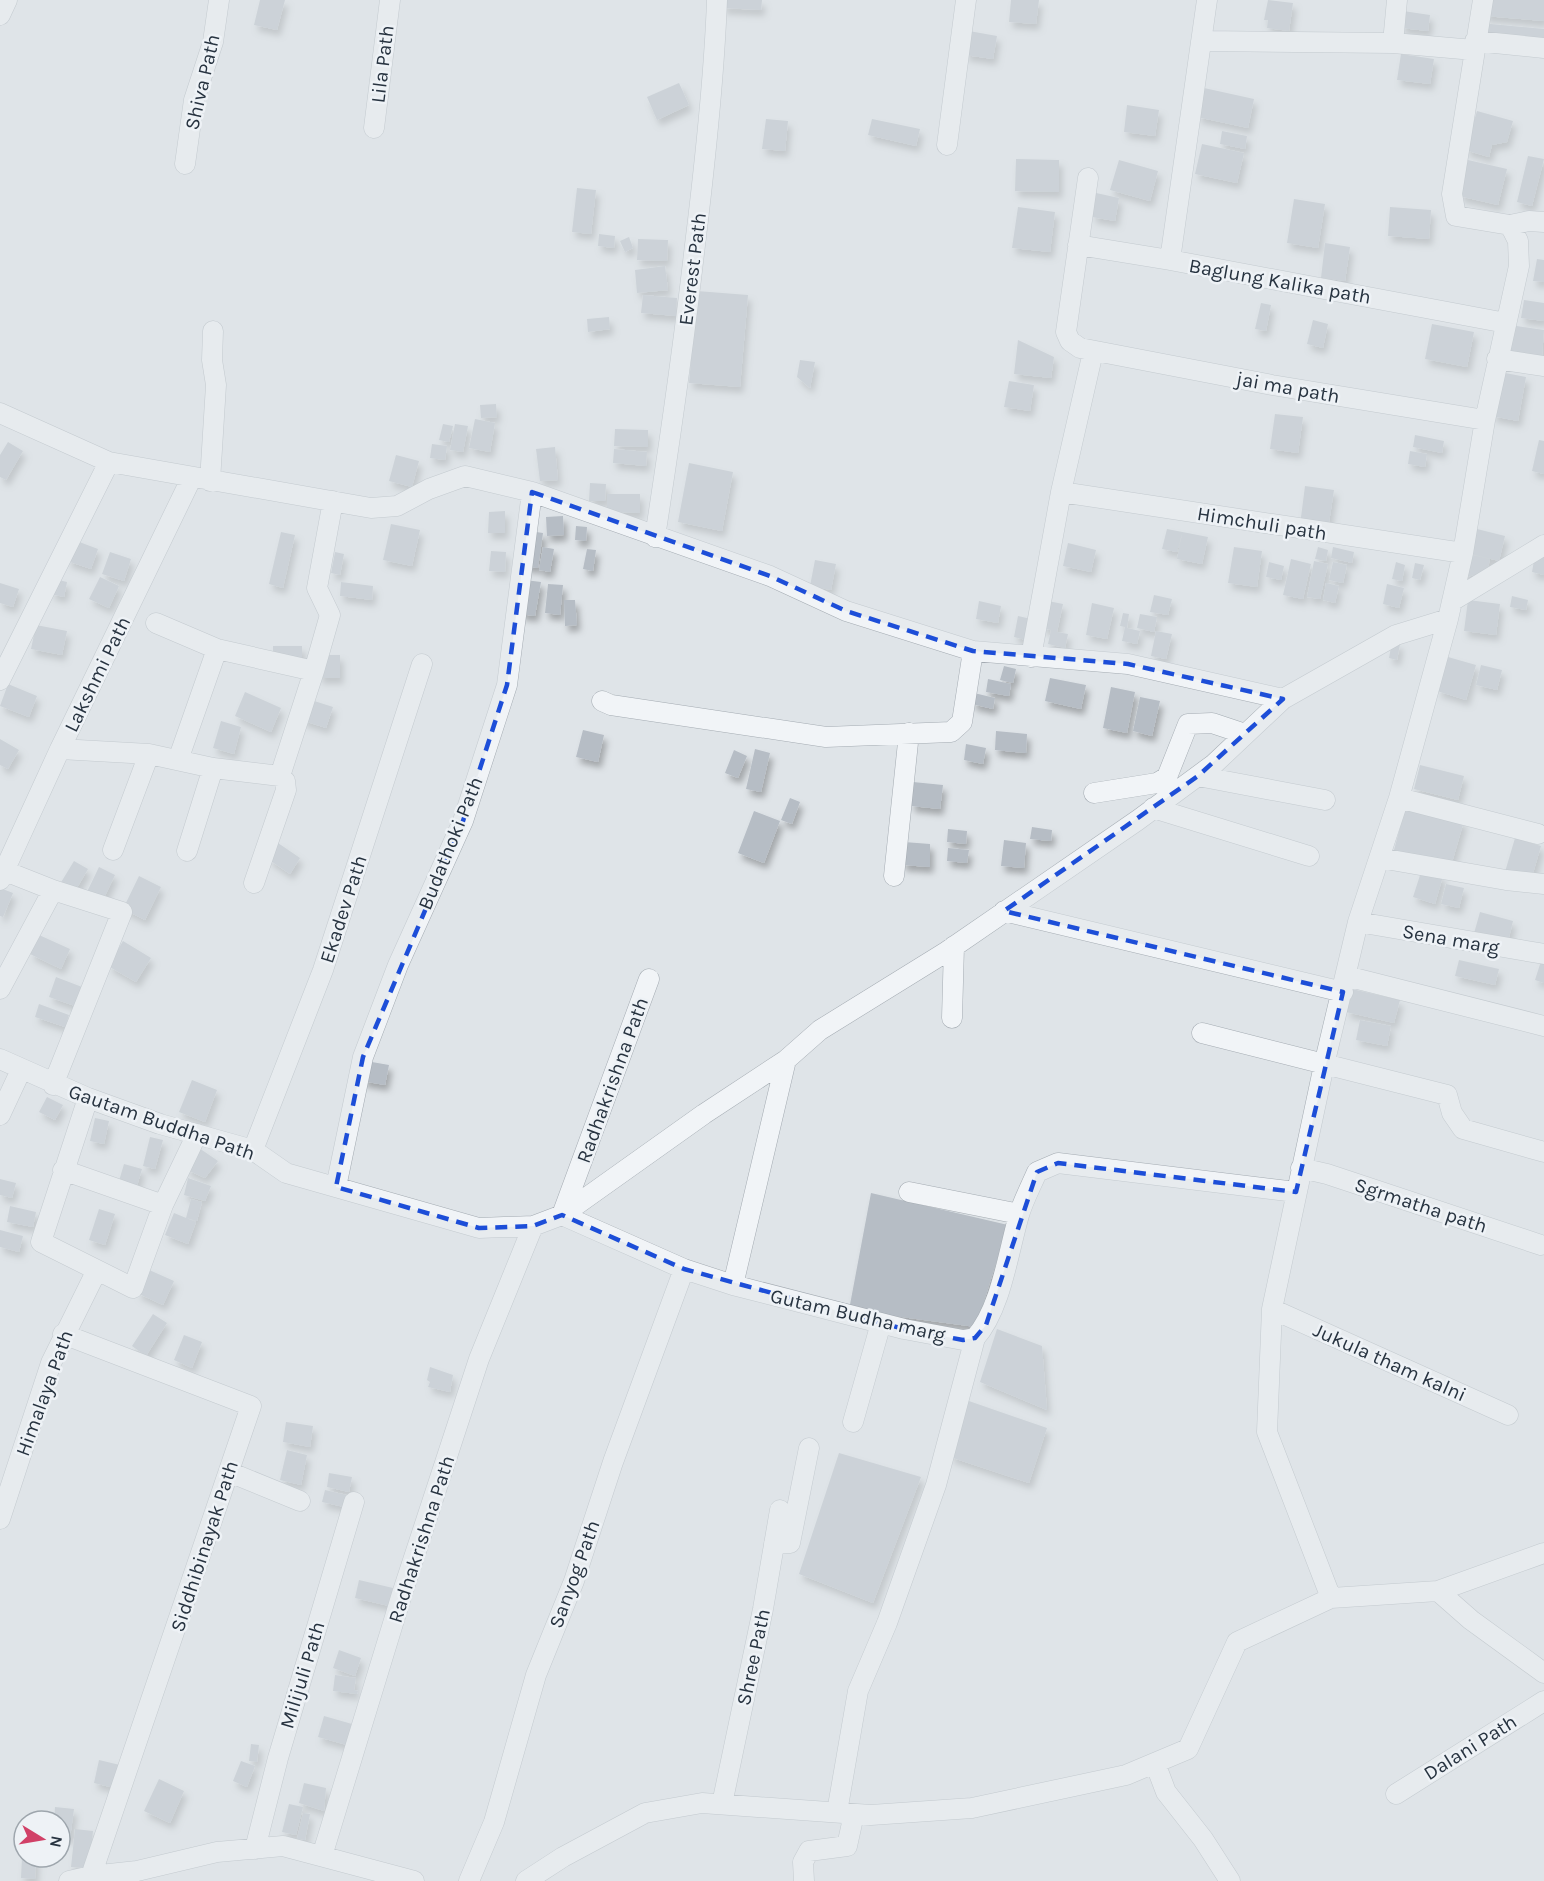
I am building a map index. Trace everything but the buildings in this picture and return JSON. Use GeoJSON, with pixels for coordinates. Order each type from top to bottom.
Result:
{"type":"FeatureCollection","features":[{"type":"Feature","properties":{"kind":"street"},"geometry":{"type":"LineString","coordinates":[[0,15],[7,0]]}},
{"type":"Feature","properties":{"kind":"street","name":"Shiva Path"},"geometry":{"type":"LineString","coordinates":[[185,164],[194,100],[213,42],[219,0]]}},
{"type":"Feature","properties":{"kind":"street","name":"Lila Path"},"geometry":{"type":"LineString","coordinates":[[374,128],[390,0]]}},
{"type":"Feature","properties":{"kind":"street","name":"Everest Path"},"geometry":{"type":"LineString","coordinates":[[655,537],[681,366],[706,154],[715,67],[717,0]]}},
{"type":"Feature","properties":{"kind":"street"},"geometry":{"type":"LineString","coordinates":[[947,145],[966,0]]}},
{"type":"Feature","properties":{"kind":"street","name":"Baglung Kalika path"},"geometry":{"type":"LineString","coordinates":[[1207,0],[1170,260],[1506,322]]}},
{"type":"Feature","properties":{"kind":"street"},"geometry":{"type":"LineString","coordinates":[[1393,44],[1397,0]]}},
{"type":"Feature","properties":{"kind":"street"},"geometry":{"type":"LineString","coordinates":[[1483,0],[1452,194],[1456,216],[1510,225],[1528,221],[1544,222]]}},
{"type":"Feature","properties":{"kind":"street"},"geometry":{"type":"LineString","coordinates":[[1201,42],[1544,48]]}},
{"type":"Feature","properties":{"kind":"street"},"geometry":{"type":"LineString","coordinates":[[1031,657],[1061,492],[1093,352],[1080,348],[1070,341],[1066,332],[1088,178]]}},
{"type":"Feature","properties":{"kind":"street"},"geometry":{"type":"LineString","coordinates":[[1331,1598],[1267,1432],[1272,1309],[1301,1168],[1358,922],[1399,798],[1450,610],[1463,553],[1485,420],[1519,266],[1518,241],[1510,225]]}},
{"type":"Feature","properties":{"kind":"street"},"geometry":{"type":"LineString","coordinates":[[1078,245],[1170,260]]}},
{"type":"Feature","properties":{"kind":"street"},"geometry":{"type":"LineString","coordinates":[[201,480],[216,385],[212,360],[213,332]]}},
{"type":"Feature","properties":{"kind":"street","name":"jai ma path"},"geometry":{"type":"LineString","coordinates":[[1093,352],[1485,420]]}},
{"type":"Feature","properties":{"kind":"street"},"geometry":{"type":"LineString","coordinates":[[1497,359],[1544,366]]}},
{"type":"Feature","properties":{"kind":"street"},"geometry":{"type":"LineString","coordinates":[[0,413],[109,462],[370,508],[397,506],[429,489],[465,476],[532,492],[770,576],[846,611],[973,651],[1128,664],[1283,699]]}},
{"type":"Feature","properties":{"kind":"street"},"geometry":{"type":"LineString","coordinates":[[0,680],[109,462]]}},
{"type":"Feature","properties":{"kind":"street","name":"Lakshmi Path"},"geometry":{"type":"LineString","coordinates":[[2,875],[60,749],[201,480]]}},
{"type":"Feature","properties":{"kind":"street","name":"Budathoki Path"},"geometry":{"type":"LineString","coordinates":[[336,1187],[363,1057],[398,965],[463,821],[507,686],[532,492]]}},
{"type":"Feature","properties":{"kind":"street","name":"Himchuli path"},"geometry":{"type":"LineString","coordinates":[[1061,492],[1463,553]]}},
{"type":"Feature","properties":{"kind":"street"},"geometry":{"type":"LineString","coordinates":[[280,776],[330,615],[317,588],[333,501]]}},
{"type":"Feature","properties":{"kind":"street"},"geometry":{"type":"LineString","coordinates":[[533,1226],[562,1215],[704,1114],[786,1060],[820,1030],[954,946],[1153,808],[1198,776],[1283,699],[1396,635],[1450,610],[1544,545]]}},
{"type":"Feature","properties":{"kind":"street"},"geometry":{"type":"LineString","coordinates":[[156,623],[217,649],[314,671]]}},
{"type":"Feature","properties":{"kind":"street"},"geometry":{"type":"LineString","coordinates":[[178,760],[217,649]]}},
{"type":"Feature","properties":{"kind":"street"},"geometry":{"type":"LineString","coordinates":[[602,701],[611,705],[826,737],[951,732],[962,722],[973,651]]}},
{"type":"Feature","properties":{"kind":"street","name":"Ekadev Path"},"geometry":{"type":"LineString","coordinates":[[254,1150],[323,970],[422,663]]}},
{"type":"Feature","properties":{"kind":"street"},"geometry":{"type":"LineString","coordinates":[[1094,793],[1157,783],[1167,777],[1188,724],[1212,723],[1245,734]]}},
{"type":"Feature","properties":{"kind":"street"},"geometry":{"type":"LineString","coordinates":[[894,876],[909,733]]}},
{"type":"Feature","properties":{"kind":"street"},"geometry":{"type":"LineString","coordinates":[[60,749],[149,754],[213,768],[280,776],[285,782],[286,790],[254,883]]}},
{"type":"Feature","properties":{"kind":"street"},"geometry":{"type":"LineString","coordinates":[[113,850],[149,754]]}},
{"type":"Feature","properties":{"kind":"street"},"geometry":{"type":"LineString","coordinates":[[188,851],[213,768]]}},
{"type":"Feature","properties":{"kind":"street"},"geometry":{"type":"LineString","coordinates":[[1198,776],[1325,800]]}},
{"type":"Feature","properties":{"kind":"street"},"geometry":{"type":"LineString","coordinates":[[1399,798],[1538,834]]}},
{"type":"Feature","properties":{"kind":"street"},"geometry":{"type":"LineString","coordinates":[[1153,808],[1309,856]]}},
{"type":"Feature","properties":{"kind":"street"},"geometry":{"type":"LineString","coordinates":[[1380,858],[1544,884]]}},
{"type":"Feature","properties":{"kind":"street"},"geometry":{"type":"LineString","coordinates":[[2,875],[122,912],[53,1085]]}},
{"type":"Feature","properties":{"kind":"street"},"geometry":{"type":"LineString","coordinates":[[0,989],[53,890]]}},
{"type":"Feature","properties":{"kind":"street"},"geometry":{"type":"LineString","coordinates":[[1004,910],[1544,1026]]}},
{"type":"Feature","properties":{"kind":"street","name":"Sena marg"},"geometry":{"type":"LineString","coordinates":[[1358,922],[1544,954]]}},
{"type":"Feature","properties":{"kind":"street"},"geometry":{"type":"LineString","coordinates":[[952,1018],[954,946]]}},
{"type":"Feature","properties":{"kind":"street","name":"Radhakrishna Path"},"geometry":{"type":"LineString","coordinates":[[562,1215],[649,978]]}},
{"type":"Feature","properties":{"kind":"street"},"geometry":{"type":"LineString","coordinates":[[1202,1033],[1447,1095],[1452,1113],[1463,1130],[1544,1152]]}},
{"type":"Feature","properties":{"kind":"street","name":"Gautam Buddha Path"},"geometry":{"type":"LineString","coordinates":[[0,1059],[53,1085],[88,1098],[254,1150],[286,1173],[479,1228],[533,1226]]}},
{"type":"Feature","properties":{"kind":"street"},"geometry":{"type":"LineString","coordinates":[[733,1285],[786,1060]]}},
{"type":"Feature","properties":{"kind":"street"},"geometry":{"type":"LineString","coordinates":[[0,1115],[21,1070]]}},
{"type":"Feature","properties":{"kind":"street"},"geometry":{"type":"LineString","coordinates":[[88,1098],[41,1242],[133,1288],[164,1205],[197,1134]]}},
{"type":"Feature","properties":{"kind":"street"},"geometry":{"type":"LineString","coordinates":[[804,1881],[803,1862],[809,1851],[847,1846],[845,1813],[858,1691],[887,1623],[936,1485],[975,1338],[986,1325],[1013,1243],[1019,1214],[1037,1172],[1058,1163],[1296,1192]]}},
{"type":"Feature","properties":{"kind":"street","name":"Sgrmatha path"},"geometry":{"type":"LineString","coordinates":[[1301,1168],[1327,1174],[1541,1245]]}},
{"type":"Feature","properties":{"kind":"street"},"geometry":{"type":"LineString","coordinates":[[63,1170],[164,1205]]}},
{"type":"Feature","properties":{"kind":"street"},"geometry":{"type":"LineString","coordinates":[[909,1192],[1019,1214]]}},
{"type":"Feature","properties":{"kind":"street","name":"Gutam Budha marg"},"geometry":{"type":"LineString","coordinates":[[562,1215],[684,1269],[733,1285],[881,1323],[963,1340],[975,1338]]}},
{"type":"Feature","properties":{"kind":"street","name":"Radhakrishna Path"},"geometry":{"type":"LineString","coordinates":[[322,1856],[402,1594],[479,1359],[533,1226]]}},
{"type":"Feature","properties":{"kind":"street","name":"Sanyog Path"},"geometry":{"type":"LineString","coordinates":[[469,1881],[494,1822],[536,1675],[574,1581],[613,1462],[684,1269]]}},
{"type":"Feature","properties":{"kind":"street","name":"Himalaya Path"},"geometry":{"type":"LineString","coordinates":[[0,1520],[51,1363],[63,1334],[97,1270]]}},
{"type":"Feature","properties":{"kind":"street","name":"Jukula tham kalni"},"geometry":{"type":"LineString","coordinates":[[1272,1309],[1508,1415]]}},
{"type":"Feature","properties":{"kind":"street"},"geometry":{"type":"LineString","coordinates":[[854,1422],[881,1323]]}},
{"type":"Feature","properties":{"kind":"street","name":"Siddhibinayak Path"},"geometry":{"type":"LineString","coordinates":[[63,1334],[251,1406],[91,1876]]}},
{"type":"Feature","properties":{"kind":"street"},"geometry":{"type":"LineString","coordinates":[[774,1544],[790,1543],[809,1448]]}},
{"type":"Feature","properties":{"kind":"street"},"geometry":{"type":"LineString","coordinates":[[229,1472],[300,1501]]}},
{"type":"Feature","properties":{"kind":"street","name":"Milijuli Path"},"geometry":{"type":"LineString","coordinates":[[255,1849],[278,1758],[354,1502]]}},
{"type":"Feature","properties":{"kind":"street","name":"Shree Path"},"geometry":{"type":"LineString","coordinates":[[722,1804],[780,1510]]}},
{"type":"Feature","properties":{"kind":"street"},"geometry":{"type":"LineString","coordinates":[[526,1881],[563,1857],[645,1813],[702,1803],[871,1815],[972,1808],[1126,1775],[1188,1749],[1237,1642],[1331,1598],[1438,1591],[1544,1553]]}},
{"type":"Feature","properties":{"kind":"street"},"geometry":{"type":"LineString","coordinates":[[1438,1591],[1471,1620],[1544,1673]]}},
{"type":"Feature","properties":{"kind":"street","name":"Dalani Path"},"geometry":{"type":"LineString","coordinates":[[1396,1794],[1544,1701]]}},
{"type":"Feature","properties":{"kind":"street"},"geometry":{"type":"LineString","coordinates":[[1155,1763],[1166,1792],[1203,1839],[1230,1881]]}},
{"type":"Feature","properties":{"kind":"street"},"geometry":{"type":"LineString","coordinates":[[69,1881],[137,1871],[217,1852],[283,1846],[414,1881]]}},
{"type":"Feature","properties":{"kind":"highlighted area"},"geometry":{"type":"Polygon","coordinates":[[[532,492],[770,576],[846,611],[973,651],[1128,664],[1283,699],[1198,776],[1004,911],[1343,992],[1296,1192],[1058,1163],[1037,1172],[986,1325],[975,1338],[963,1340],[904,1329],[684,1269],[562,1215],[533,1226],[479,1228],[336,1187],[363,1057],[463,821],[507,685],[532,492]]]}}]}
